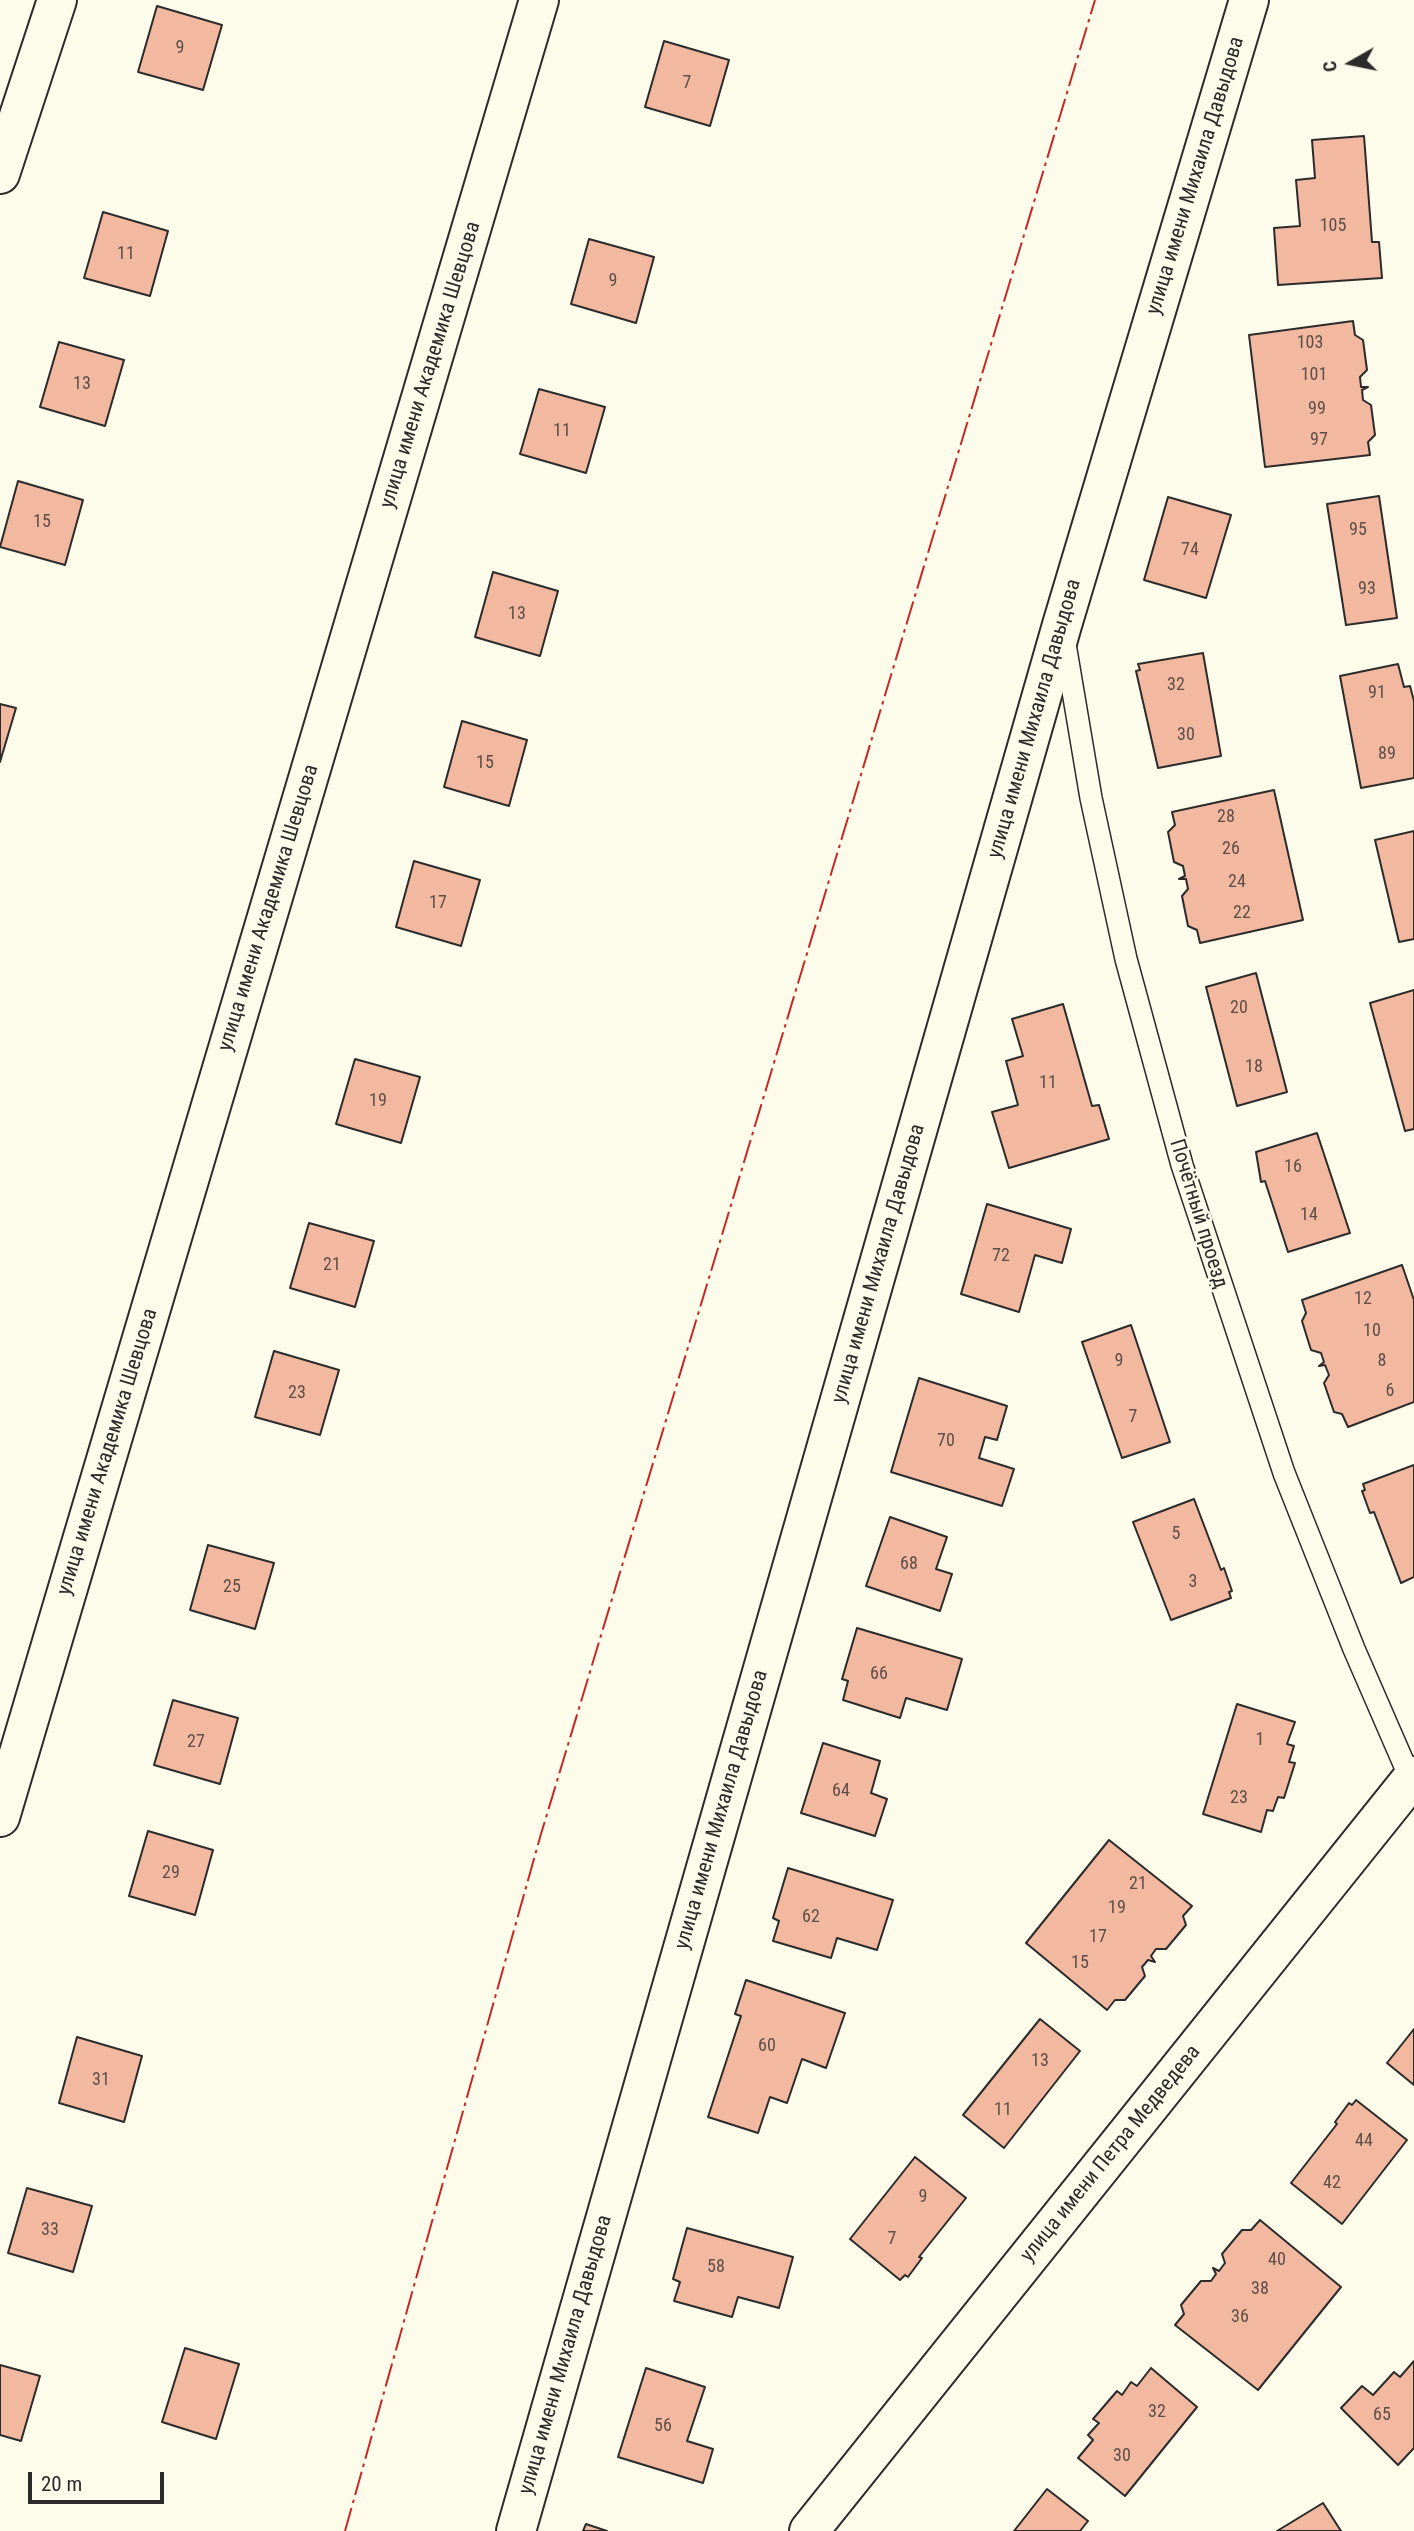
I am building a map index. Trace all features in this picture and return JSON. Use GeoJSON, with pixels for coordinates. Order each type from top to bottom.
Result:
{"type":"FeatureCollection","features":[{"type":"Feature","properties":{"kind":"street"},"geometry":{"type":"LineString","coordinates":[[0,174],[57,0]]}},
{"type":"Feature","properties":{"kind":"street","name":"улица имени Академика Шевцова"},"geometry":{"type":"LineString","coordinates":[[0,1817],[11,1739],[539,0]]}},
{"type":"Feature","properties":{"kind":"street","name":"улица имени Михаила Давыдова"},"geometry":{"type":"LineString","coordinates":[[516,2531],[1062,625],[1249,0]]}},
{"type":"Feature","properties":{"kind":"street","name":"улица имени Петра Медведева"},"geometry":{"type":"LineString","coordinates":[[809,2531],[1413,1778]]}},
{"type":"Feature","properties":{"kind":"lane","name":"Почётный проезд"},"geometry":{"type":"LineString","coordinates":[[1062,625],[1091,798],[1126,960],[1182,1165],[1284,1473],[1354,1649],[1413,1778]]}},
{"type":"Feature","properties":{"kind":"building"},"geometry":{"type":"Polygon","coordinates":[[[157,6],[222,25],[203,90],[138,72],[157,6]]]}},
{"type":"Feature","properties":{"kind":"building"},"geometry":{"type":"Polygon","coordinates":[[[664,41],[729,60],[710,126],[645,107],[664,41]]]}},
{"type":"Feature","properties":{"kind":"building"},"geometry":{"type":"Polygon","coordinates":[[[1364,136],[1372,242],[1379,242],[1382,278],[1278,285],[1274,228],[1300,226],[1296,180],[1315,178],[1312,140],[1364,136]]]}},
{"type":"Feature","properties":{"kind":"building"},"geometry":{"type":"Polygon","coordinates":[[[103,212],[168,231],[150,296],[84,278],[103,212]]]}},
{"type":"Feature","properties":{"kind":"building"},"geometry":{"type":"Polygon","coordinates":[[[589,239],[654,257],[636,323],[571,304],[589,239]]]}},
{"type":"Feature","properties":{"kind":"building"},"geometry":{"type":"Polygon","coordinates":[[[1353,321],[1355,335],[1363,340],[1367,370],[1360,377],[1361,387],[1368,387],[1362,390],[1363,400],[1371,405],[1375,435],[1368,442],[1370,455],[1265,467],[1249,335],[1353,321]]]}},
{"type":"Feature","properties":{"kind":"building"},"geometry":{"type":"Polygon","coordinates":[[[59,342],[124,360],[105,426],[40,407],[59,342]]]}},
{"type":"Feature","properties":{"kind":"building"},"geometry":{"type":"Polygon","coordinates":[[[539,389],[605,407],[586,473],[520,454],[539,389]]]}},
{"type":"Feature","properties":{"kind":"building"},"geometry":{"type":"Polygon","coordinates":[[[18,481],[83,500],[65,565],[0,547],[18,481]]]}},
{"type":"Feature","properties":{"kind":"building"},"geometry":{"type":"Polygon","coordinates":[[[1379,496],[1397,618],[1346,625],[1327,504],[1379,496]]]}},
{"type":"Feature","properties":{"kind":"building"},"geometry":{"type":"Polygon","coordinates":[[[1168,497],[1231,515],[1206,598],[1144,580],[1168,497]]]}},
{"type":"Feature","properties":{"kind":"building"},"geometry":{"type":"Polygon","coordinates":[[[493,572],[558,591],[540,656],[475,637],[493,572]]]}},
{"type":"Feature","properties":{"kind":"building"},"geometry":{"type":"Polygon","coordinates":[[[1203,653],[1221,756],[1158,768],[1136,671],[1140,670],[1138,664],[1203,653]]]}},
{"type":"Feature","properties":{"kind":"building"},"geometry":{"type":"Polygon","coordinates":[[[1398,664],[1404,687],[1410,686],[1414,701],[1414,778],[1361,788],[1340,676],[1398,664]]]}},
{"type":"Feature","properties":{"kind":"building"},"geometry":{"type":"Polygon","coordinates":[[[0,704],[16,708],[0,762],[0,704]]]}},
{"type":"Feature","properties":{"kind":"building"},"geometry":{"type":"Polygon","coordinates":[[[462,721],[527,740],[509,806],[444,787],[462,721]]]}},
{"type":"Feature","properties":{"kind":"building"},"geometry":{"type":"Polygon","coordinates":[[[1274,790],[1303,920],[1200,943],[1197,930],[1188,926],[1182,896],[1188,889],[1186,879],[1179,879],[1185,876],[1183,866],[1174,862],[1168,832],[1175,825],[1172,812],[1274,790]]]}},
{"type":"Feature","properties":{"kind":"building"},"geometry":{"type":"Polygon","coordinates":[[[1414,831],[1414,939],[1399,942],[1375,840],[1414,831]]]}},
{"type":"Feature","properties":{"kind":"building"},"geometry":{"type":"Polygon","coordinates":[[[414,861],[480,880],[461,946],[396,927],[414,861]]]}},
{"type":"Feature","properties":{"kind":"building"},"geometry":{"type":"Polygon","coordinates":[[[1256,973],[1287,1092],[1237,1106],[1206,987],[1256,973]]]}},
{"type":"Feature","properties":{"kind":"building"},"geometry":{"type":"Polygon","coordinates":[[[1414,990],[1414,1129],[1405,1131],[1370,1003],[1414,990]]]}},
{"type":"Feature","properties":{"kind":"building"},"geometry":{"type":"Polygon","coordinates":[[[1063,1004],[1092,1106],[1099,1105],[1109,1139],[1009,1168],[992,1112],[1018,1105],[1006,1061],[1023,1056],[1012,1019],[1063,1004]]]}},
{"type":"Feature","properties":{"kind":"building"},"geometry":{"type":"Polygon","coordinates":[[[355,1059],[420,1077],[401,1143],[336,1124],[355,1059]]]}},
{"type":"Feature","properties":{"kind":"building"},"geometry":{"type":"Polygon","coordinates":[[[1317,1133],[1350,1233],[1288,1252],[1265,1181],[1261,1182],[1256,1152],[1317,1133]]]}},
{"type":"Feature","properties":{"kind":"building"},"geometry":{"type":"Polygon","coordinates":[[[987,1204],[1071,1229],[1062,1263],[1035,1255],[1019,1312],[961,1294],[987,1204]]]}},
{"type":"Feature","properties":{"kind":"building"},"geometry":{"type":"Polygon","coordinates":[[[309,1223],[374,1241],[355,1307],[290,1288],[309,1223]]]}},
{"type":"Feature","properties":{"kind":"building"},"geometry":{"type":"Polygon","coordinates":[[[1402,1265],[1414,1300],[1414,1402],[1348,1427],[1342,1414],[1334,1412],[1324,1383],[1329,1375],[1325,1365],[1319,1366],[1324,1362],[1321,1353],[1311,1350],[1302,1321],[1306,1313],[1302,1300],[1402,1265]]]}},
{"type":"Feature","properties":{"kind":"building"},"geometry":{"type":"Polygon","coordinates":[[[1131,1325],[1170,1442],[1122,1458],[1082,1342],[1131,1325]]]}},
{"type":"Feature","properties":{"kind":"building"},"geometry":{"type":"Polygon","coordinates":[[[274,1351],[339,1370],[320,1435],[255,1417],[274,1351]]]}},
{"type":"Feature","properties":{"kind":"building"},"geometry":{"type":"Polygon","coordinates":[[[919,1378],[1007,1406],[997,1440],[985,1437],[979,1458],[1014,1469],[1002,1506],[891,1472],[919,1378]]]}},
{"type":"Feature","properties":{"kind":"building"},"geometry":{"type":"Polygon","coordinates":[[[1414,1465],[1414,1577],[1401,1583],[1374,1512],[1370,1513],[1362,1491],[1365,1490],[1363,1484],[1414,1465]]]}},
{"type":"Feature","properties":{"kind":"building"},"geometry":{"type":"Polygon","coordinates":[[[1194,1499],[1221,1570],[1224,1568],[1232,1591],[1229,1592],[1231,1598],[1171,1620],[1133,1522],[1194,1499]]]}},
{"type":"Feature","properties":{"kind":"building"},"geometry":{"type":"Polygon","coordinates":[[[890,1517],[947,1537],[936,1569],[952,1574],[940,1611],[866,1586],[890,1517]]]}},
{"type":"Feature","properties":{"kind":"building"},"geometry":{"type":"Polygon","coordinates":[[[208,1545],[274,1563],[255,1629],[190,1610],[208,1545]]]}},
{"type":"Feature","properties":{"kind":"building"},"geometry":{"type":"Polygon","coordinates":[[[857,1628],[962,1659],[947,1710],[906,1698],[900,1718],[843,1700],[848,1681],[842,1679],[857,1628]]]}},
{"type":"Feature","properties":{"kind":"building"},"geometry":{"type":"Polygon","coordinates":[[[173,1700],[238,1718],[220,1784],[154,1765],[173,1700]]]}},
{"type":"Feature","properties":{"kind":"building"},"geometry":{"type":"Polygon","coordinates":[[[1237,1704],[1295,1722],[1287,1744],[1294,1746],[1289,1762],[1295,1763],[1284,1798],[1278,1797],[1273,1811],[1267,1810],[1261,1832],[1203,1814],[1237,1704]]]}},
{"type":"Feature","properties":{"kind":"building"},"geometry":{"type":"Polygon","coordinates":[[[823,1743],[880,1761],[871,1793],[887,1799],[875,1836],[801,1813],[823,1743]]]}},
{"type":"Feature","properties":{"kind":"building"},"geometry":{"type":"Polygon","coordinates":[[[148,1831],[213,1850],[195,1915],[129,1896],[148,1831]]]}},
{"type":"Feature","properties":{"kind":"building"},"geometry":{"type":"Polygon","coordinates":[[[1109,1840],[1192,1906],[1183,1916],[1186,1925],[1166,1949],[1156,1949],[1151,1956],[1155,1962],[1148,1960],[1142,1967],[1145,1976],[1125,2000],[1115,2000],[1107,2010],[1026,1943],[1109,1840]]]}},
{"type":"Feature","properties":{"kind":"building"},"geometry":{"type":"Polygon","coordinates":[[[788,1868],[893,1900],[877,1950],[837,1938],[831,1958],[773,1941],[779,1921],[773,1918],[788,1868]]]}},
{"type":"Feature","properties":{"kind":"building"},"geometry":{"type":"Polygon","coordinates":[[[746,1980],[845,2013],[826,2068],[802,2059],[787,2103],[770,2097],[758,2133],[708,2117],[741,2016],[735,2014],[746,1980]]]}},
{"type":"Feature","properties":{"kind":"building"},"geometry":{"type":"Polygon","coordinates":[[[1040,2019],[1080,2051],[1004,2148],[963,2115],[1040,2019]]]}},
{"type":"Feature","properties":{"kind":"building"},"geometry":{"type":"Polygon","coordinates":[[[1414,2029],[1414,2085],[1387,2063],[1414,2029]]]}},
{"type":"Feature","properties":{"kind":"building"},"geometry":{"type":"Polygon","coordinates":[[[77,2037],[142,2056],[124,2122],[59,2103],[77,2037]]]}},
{"type":"Feature","properties":{"kind":"building"},"geometry":{"type":"Polygon","coordinates":[[[1356,2100],[1407,2140],[1342,2224],[1291,2183],[1337,2124],[1335,2122],[1349,2103],[1352,2105],[1356,2100]]]}},
{"type":"Feature","properties":{"kind":"building"},"geometry":{"type":"Polygon","coordinates":[[[915,2157],[966,2198],[919,2257],[922,2258],[908,2277],[905,2275],[900,2280],[850,2239],[915,2157]]]}},
{"type":"Feature","properties":{"kind":"building"},"geometry":{"type":"Polygon","coordinates":[[[27,2188],[92,2206],[73,2272],[8,2253],[27,2188]]]}},
{"type":"Feature","properties":{"kind":"building"},"geometry":{"type":"Polygon","coordinates":[[[1260,2220],[1341,2287],[1258,2390],[1175,2325],[1184,2314],[1181,2305],[1201,2281],[1211,2281],[1216,2274],[1213,2268],[1219,2271],[1225,2263],[1222,2254],[1242,2230],[1251,2230],[1260,2220]]]}},
{"type":"Feature","properties":{"kind":"building"},"geometry":{"type":"Polygon","coordinates":[[[687,2228],[793,2257],[779,2308],[738,2297],[732,2317],[674,2301],[680,2282],[673,2279],[687,2228]]]}},
{"type":"Feature","properties":{"kind":"building"},"geometry":{"type":"Polygon","coordinates":[[[185,2348],[239,2364],[216,2439],[162,2422],[185,2348]]]}},
{"type":"Feature","properties":{"kind":"building"},"geometry":{"type":"Polygon","coordinates":[[[1414,2361],[1414,2448],[1398,2465],[1341,2408],[1362,2386],[1373,2395],[1394,2372],[1400,2377],[1414,2361]]]}},
{"type":"Feature","properties":{"kind":"building"},"geometry":{"type":"Polygon","coordinates":[[[0,2365],[40,2376],[21,2441],[0,2435],[0,2365]]]}},
{"type":"Feature","properties":{"kind":"building"},"geometry":{"type":"Polygon","coordinates":[[[646,2368],[705,2387],[687,2441],[713,2449],[703,2483],[618,2457],[646,2368]]]}},
{"type":"Feature","properties":{"kind":"building"},"geometry":{"type":"Polygon","coordinates":[[[1151,2368],[1197,2407],[1125,2496],[1078,2458],[1093,2440],[1088,2435],[1099,2423],[1093,2419],[1117,2391],[1122,2395],[1131,2382],[1137,2386],[1151,2368]]]}},
{"type":"Feature","properties":{"kind":"building"},"geometry":{"type":"Polygon","coordinates":[[[1047,2489],[1088,2521],[1080,2531],[1014,2531],[1047,2489]]]}},
{"type":"Feature","properties":{"kind":"building"},"geometry":{"type":"Polygon","coordinates":[[[1323,2503],[1341,2531],[1277,2531],[1323,2503]]]}},
{"type":"Feature","properties":{"kind":"building"},"geometry":{"type":"Polygon","coordinates":[[[586,2524],[607,2531],[583,2531],[586,2524]]]}},
{"type":"Feature","properties":{"kind":"power"},"geometry":{"type":"LineString","coordinates":[[345,2531],[541,1834],[1095,0]]}}]}
